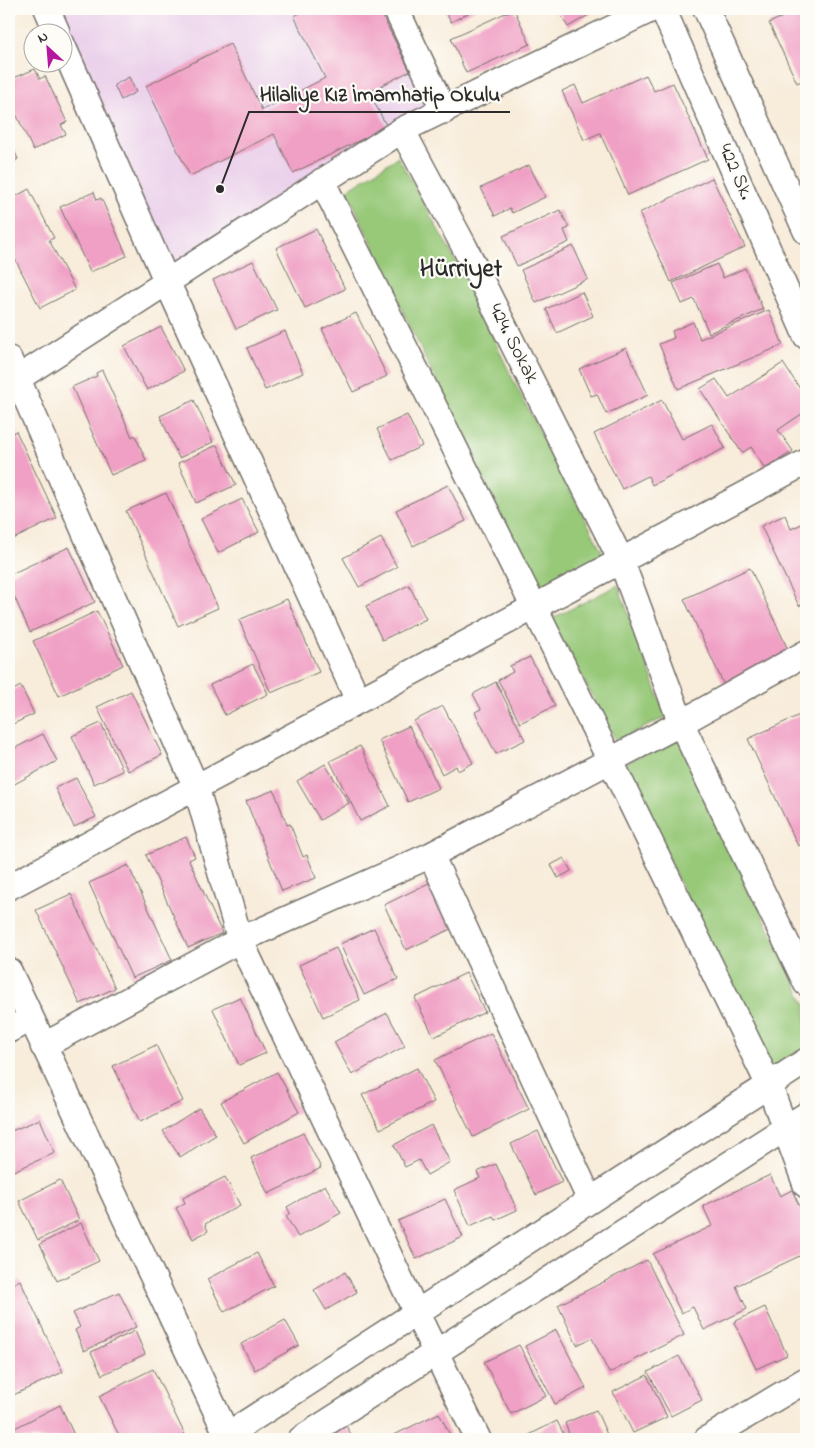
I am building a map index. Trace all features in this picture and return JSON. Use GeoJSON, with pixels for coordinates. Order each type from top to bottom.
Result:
{"type":"FeatureCollection","features":[{"type":"Feature","properties":{"kind":"street"},"geometry":{"type":"LineString","coordinates":[[47,9],[53,22]]}},
{"type":"Feature","properties":{"kind":"street"},"geometry":{"type":"LineString","coordinates":[[396,9],[444,111]]}},
{"type":"Feature","properties":{"kind":"street"},"geometry":{"type":"LineString","coordinates":[[478,1439],[240,940],[196,787],[13,369],[166,282],[402,130],[652,9]]}},
{"type":"Feature","properties":{"kind":"street","name":"422 Sk."},"geometry":{"type":"LineString","coordinates":[[663,9],[806,336]]}},
{"type":"Feature","properties":{"kind":"street","name":"422 Sk."},"geometry":{"type":"LineString","coordinates":[[706,9],[806,232]]}},
{"type":"Feature","properties":{"kind":"street"},"geometry":{"type":"LineString","coordinates":[[72,67],[166,282],[358,700]]}},
{"type":"Feature","properties":{"kind":"street","name":"424. Sokak"},"geometry":{"type":"LineString","coordinates":[[402,130],[464,246],[622,560],[681,723],[806,983]]}},
{"type":"Feature","properties":{"kind":"street"},"geometry":{"type":"LineString","coordinates":[[322,181],[610,760],[769,1085],[806,1184]]}},
{"type":"Feature","properties":{"kind":"street"},"geometry":{"type":"LineString","coordinates":[[9,887],[806,462]]}},
{"type":"Feature","properties":{"kind":"street"},"geometry":{"type":"LineString","coordinates":[[43,1046],[240,940],[431,856],[681,723],[806,653]]}},
{"type":"Feature","properties":{"kind":"street"},"geometry":{"type":"LineString","coordinates":[[431,856],[590,1200]]}},
{"type":"Feature","properties":{"kind":"street"},"geometry":{"type":"LineString","coordinates":[[9,971],[20,1024],[43,1046],[225,1438],[416,1312],[806,1061]]}},
{"type":"Feature","properties":{"kind":"street"},"geometry":{"type":"LineString","coordinates":[[301,1439],[806,1115]]}},
{"type":"Feature","properties":{"kind":"street"},"geometry":{"type":"LineString","coordinates":[[708,1439],[806,1380]]}},
{"type":"Feature","properties":{"kind":"shaded area"},"geometry":{"type":"Polygon","coordinates":[[[58,9],[387,9],[433,108],[172,270],[72,41],[72,22],[64,22],[58,9]]]}},
{"type":"Feature","properties":{"kind":"green space"},"geometry":{"type":"Polygon","coordinates":[[[398,157],[466,280],[515,384],[605,557],[539,591],[452,416],[347,190],[398,157]]]}},
{"type":"Feature","properties":{"kind":"green space"},"geometry":{"type":"Polygon","coordinates":[[[618,585],[666,717],[616,741],[551,619],[618,585]]]}},
{"type":"Feature","properties":{"kind":"green space"},"geometry":{"type":"Polygon","coordinates":[[[678,737],[806,1006],[806,1050],[773,1075],[623,765],[678,737]]]}},
{"type":"Feature","properties":{"kind":"building"},"geometry":{"type":"Polygon","coordinates":[[[308,9],[379,9],[410,71],[369,92],[387,127],[293,173],[274,134],[190,176],[146,86],[230,44],[262,110],[325,78],[294,16],[308,9]]]}},
{"type":"Feature","properties":{"kind":"building"},"geometry":{"type":"Polygon","coordinates":[[[444,9],[476,9],[451,22],[444,9]]]}},
{"type":"Feature","properties":{"kind":"building"},"geometry":{"type":"Polygon","coordinates":[[[514,9],[530,44],[466,73],[451,38],[514,9]]]}},
{"type":"Feature","properties":{"kind":"building"},"geometry":{"type":"Polygon","coordinates":[[[557,9],[599,9],[568,27],[557,9]]]}},
{"type":"Feature","properties":{"kind":"building"},"geometry":{"type":"Polygon","coordinates":[[[800,9],[806,9],[806,79],[797,83],[769,23],[800,9]]]}},
{"type":"Feature","properties":{"kind":"building"},"geometry":{"type":"Polygon","coordinates":[[[28,72],[36,72],[40,79],[45,76],[67,122],[61,125],[66,134],[33,150],[9,99],[9,80],[28,72]]]}},
{"type":"Feature","properties":{"kind":"building"},"geometry":{"type":"Polygon","coordinates":[[[646,75],[654,91],[673,83],[708,159],[628,195],[600,133],[584,140],[562,91],[575,85],[583,103],[646,75]]]}},
{"type":"Feature","properties":{"kind":"building"},"geometry":{"type":"Polygon","coordinates":[[[129,77],[136,92],[121,100],[114,85],[129,77]]]}},
{"type":"Feature","properties":{"kind":"building"},"geometry":{"type":"Polygon","coordinates":[[[9,140],[18,159],[9,164],[9,140]]]}},
{"type":"Feature","properties":{"kind":"building"},"geometry":{"type":"Polygon","coordinates":[[[529,165],[545,197],[512,213],[510,208],[495,216],[481,188],[529,165]]]}},
{"type":"Feature","properties":{"kind":"building"},"geometry":{"type":"Polygon","coordinates":[[[712,178],[745,247],[671,282],[639,213],[712,178]]]}},
{"type":"Feature","properties":{"kind":"building"},"geometry":{"type":"Polygon","coordinates":[[[29,189],[54,238],[49,240],[75,290],[40,308],[9,247],[9,200],[29,189]]]}},
{"type":"Feature","properties":{"kind":"building"},"geometry":{"type":"Polygon","coordinates":[[[94,192],[97,200],[101,198],[127,256],[90,272],[60,207],[94,192]]]}},
{"type":"Feature","properties":{"kind":"building"},"geometry":{"type":"Polygon","coordinates":[[[560,210],[569,228],[564,230],[569,242],[517,266],[503,236],[560,210]]]}},
{"type":"Feature","properties":{"kind":"building"},"geometry":{"type":"Polygon","coordinates":[[[316,229],[345,289],[305,308],[276,248],[316,229]]]}},
{"type":"Feature","properties":{"kind":"building"},"geometry":{"type":"Polygon","coordinates":[[[573,246],[588,279],[536,303],[521,270],[573,246]]]}},
{"type":"Feature","properties":{"kind":"building"},"geometry":{"type":"Polygon","coordinates":[[[253,261],[277,310],[236,329],[213,280],[253,261]]]}},
{"type":"Feature","properties":{"kind":"building"},"geometry":{"type":"Polygon","coordinates":[[[717,264],[723,278],[745,268],[763,309],[709,333],[694,299],[682,304],[673,283],[717,264]]]}},
{"type":"Feature","properties":{"kind":"building"},"geometry":{"type":"Polygon","coordinates":[[[582,292],[593,316],[557,333],[546,309],[582,292]]]}},
{"type":"Feature","properties":{"kind":"building"},"geometry":{"type":"Polygon","coordinates":[[[769,310],[783,345],[678,389],[659,344],[674,338],[672,331],[693,322],[700,339],[769,310]]]}},
{"type":"Feature","properties":{"kind":"building"},"geometry":{"type":"Polygon","coordinates":[[[356,313],[387,376],[353,392],[322,329],[356,313]]]}},
{"type":"Feature","properties":{"kind":"building"},"geometry":{"type":"Polygon","coordinates":[[[161,327],[184,371],[147,390],[124,346],[161,327]]]}},
{"type":"Feature","properties":{"kind":"building"},"geometry":{"type":"Polygon","coordinates":[[[285,331],[303,373],[265,390],[247,348],[285,331]]]}},
{"type":"Feature","properties":{"kind":"building"},"geometry":{"type":"Polygon","coordinates":[[[626,348],[648,395],[606,414],[597,394],[591,396],[579,369],[626,348]]]}},
{"type":"Feature","properties":{"kind":"building"},"geometry":{"type":"Polygon","coordinates":[[[783,363],[806,398],[806,411],[778,430],[793,451],[765,469],[751,447],[742,453],[700,389],[716,379],[729,398],[783,363]]]}},
{"type":"Feature","properties":{"kind":"building"},"geometry":{"type":"Polygon","coordinates":[[[102,370],[132,437],[135,435],[146,460],[111,475],[72,387],[97,376],[96,373],[102,370]]]}},
{"type":"Feature","properties":{"kind":"building"},"geometry":{"type":"Polygon","coordinates":[[[194,400],[213,442],[179,458],[160,416],[194,400]]]}},
{"type":"Feature","properties":{"kind":"building"},"geometry":{"type":"Polygon","coordinates":[[[662,400],[682,439],[712,424],[725,448],[652,485],[648,476],[622,489],[594,434],[662,400]]]}},
{"type":"Feature","properties":{"kind":"building"},"geometry":{"type":"Polygon","coordinates":[[[407,415],[422,446],[392,460],[377,429],[407,415]]]}},
{"type":"Feature","properties":{"kind":"building"},"geometry":{"type":"Polygon","coordinates":[[[16,431],[57,518],[9,541],[9,435],[16,431]]]}},
{"type":"Feature","properties":{"kind":"building"},"geometry":{"type":"Polygon","coordinates":[[[217,445],[236,485],[196,503],[178,463],[217,445]]]}},
{"type":"Feature","properties":{"kind":"building"},"geometry":{"type":"Polygon","coordinates":[[[448,485],[466,521],[413,546],[396,510],[448,485]]]}},
{"type":"Feature","properties":{"kind":"building"},"geometry":{"type":"Polygon","coordinates":[[[166,493],[218,608],[178,626],[126,511],[166,493]]]}},
{"type":"Feature","properties":{"kind":"building"},"geometry":{"type":"Polygon","coordinates":[[[242,499],[259,532],[218,553],[201,519],[242,499]]]}},
{"type":"Feature","properties":{"kind":"building"},"geometry":{"type":"Polygon","coordinates":[[[785,515],[791,529],[806,522],[806,602],[799,606],[761,526],[785,515]]]}},
{"type":"Feature","properties":{"kind":"building"},"geometry":{"type":"Polygon","coordinates":[[[381,538],[397,567],[359,587],[343,558],[381,538]]]}},
{"type":"Feature","properties":{"kind":"building"},"geometry":{"type":"Polygon","coordinates":[[[69,547],[95,602],[30,632],[9,585],[9,575],[69,547]]]}},
{"type":"Feature","properties":{"kind":"building"},"geometry":{"type":"Polygon","coordinates":[[[750,568],[791,656],[725,687],[684,599],[750,568]]]}},
{"type":"Feature","properties":{"kind":"building"},"geometry":{"type":"Polygon","coordinates":[[[409,585],[426,619],[382,640],[366,606],[409,585]]]}},
{"type":"Feature","properties":{"kind":"building"},"geometry":{"type":"Polygon","coordinates":[[[287,599],[319,672],[271,693],[239,620],[287,599]]]}},
{"type":"Feature","properties":{"kind":"building"},"geometry":{"type":"Polygon","coordinates":[[[97,611],[123,665],[59,696],[33,641],[97,611]]]}},
{"type":"Feature","properties":{"kind":"building"},"geometry":{"type":"Polygon","coordinates":[[[530,657],[555,706],[520,723],[498,680],[513,672],[510,666],[530,657]]]}},
{"type":"Feature","properties":{"kind":"building"},"geometry":{"type":"Polygon","coordinates":[[[253,664],[268,694],[225,715],[210,685],[253,664]]]}},
{"type":"Feature","properties":{"kind":"building"},"geometry":{"type":"Polygon","coordinates":[[[496,682],[525,740],[496,754],[475,712],[481,709],[473,694],[496,682]]]}},
{"type":"Feature","properties":{"kind":"building"},"geometry":{"type":"Polygon","coordinates":[[[21,686],[34,714],[9,726],[9,692],[21,686]]]}},
{"type":"Feature","properties":{"kind":"building"},"geometry":{"type":"Polygon","coordinates":[[[131,691],[162,755],[128,771],[97,707],[131,691]]]}},
{"type":"Feature","properties":{"kind":"building"},"geometry":{"type":"Polygon","coordinates":[[[443,706],[473,763],[458,771],[456,766],[442,774],[414,721],[443,706]]]}},
{"type":"Feature","properties":{"kind":"building"},"geometry":{"type":"Polygon","coordinates":[[[806,712],[806,842],[798,846],[748,739],[806,712]]]}},
{"type":"Feature","properties":{"kind":"building"},"geometry":{"type":"Polygon","coordinates":[[[101,723],[123,771],[94,784],[72,736],[101,723]]]}},
{"type":"Feature","properties":{"kind":"building"},"geometry":{"type":"Polygon","coordinates":[[[409,726],[439,788],[408,802],[379,740],[409,726]]]}},
{"type":"Feature","properties":{"kind":"building"},"geometry":{"type":"Polygon","coordinates":[[[43,734],[57,761],[9,787],[9,751],[43,734]]]}},
{"type":"Feature","properties":{"kind":"building"},"geometry":{"type":"Polygon","coordinates":[[[360,746],[390,806],[360,821],[330,761],[360,746]]]}},
{"type":"Feature","properties":{"kind":"building"},"geometry":{"type":"Polygon","coordinates":[[[325,764],[349,803],[320,820],[297,781],[325,764]]]}},
{"type":"Feature","properties":{"kind":"building"},"geometry":{"type":"Polygon","coordinates":[[[76,778],[96,817],[74,827],[55,788],[76,778]]]}},
{"type":"Feature","properties":{"kind":"building"},"geometry":{"type":"Polygon","coordinates":[[[274,790],[287,825],[290,824],[303,857],[307,855],[316,878],[282,891],[246,801],[274,790]]]}},
{"type":"Feature","properties":{"kind":"building"},"geometry":{"type":"Polygon","coordinates":[[[186,837],[195,857],[189,860],[222,933],[188,948],[146,855],[186,837]]]}},
{"type":"Feature","properties":{"kind":"building"},"geometry":{"type":"Polygon","coordinates":[[[564,858],[571,871],[558,878],[551,865],[564,858]]]}},
{"type":"Feature","properties":{"kind":"building"},"geometry":{"type":"Polygon","coordinates":[[[128,865],[172,960],[132,978],[89,883],[128,865]]]}},
{"type":"Feature","properties":{"kind":"building"},"geometry":{"type":"Polygon","coordinates":[[[431,882],[453,928],[406,950],[384,905],[431,882]]]}},
{"type":"Feature","properties":{"kind":"building"},"geometry":{"type":"Polygon","coordinates":[[[71,894],[115,988],[80,1004],[36,910],[71,894]]]}},
{"type":"Feature","properties":{"kind":"building"},"geometry":{"type":"Polygon","coordinates":[[[374,928],[398,979],[364,995],[340,944],[374,928]]]}},
{"type":"Feature","properties":{"kind":"building"},"geometry":{"type":"Polygon","coordinates":[[[336,948],[360,1000],[323,1017],[299,965],[336,948]]]}},
{"type":"Feature","properties":{"kind":"building"},"geometry":{"type":"Polygon","coordinates":[[[466,973],[485,1012],[434,1037],[415,998],[466,973]]]}},
{"type":"Feature","properties":{"kind":"building"},"geometry":{"type":"Polygon","coordinates":[[[240,997],[266,1053],[239,1065],[213,1009],[240,997]]]}},
{"type":"Feature","properties":{"kind":"building"},"geometry":{"type":"Polygon","coordinates":[[[387,1013],[405,1046],[352,1075],[334,1042],[387,1013]]]}},
{"type":"Feature","properties":{"kind":"building"},"geometry":{"type":"Polygon","coordinates":[[[491,1033],[529,1109],[473,1137],[435,1060],[491,1033]]]}},
{"type":"Feature","properties":{"kind":"building"},"geometry":{"type":"Polygon","coordinates":[[[156,1045],[183,1101],[140,1122],[113,1066],[156,1045]]]}},
{"type":"Feature","properties":{"kind":"building"},"geometry":{"type":"Polygon","coordinates":[[[417,1068],[434,1102],[380,1129],[362,1095],[417,1068]]]}},
{"type":"Feature","properties":{"kind":"building"},"geometry":{"type":"Polygon","coordinates":[[[277,1072],[299,1112],[244,1143],[221,1102],[277,1072]]]}},
{"type":"Feature","properties":{"kind":"building"},"geometry":{"type":"Polygon","coordinates":[[[199,1108],[216,1135],[180,1157],[163,1131],[199,1108]]]}},
{"type":"Feature","properties":{"kind":"building"},"geometry":{"type":"Polygon","coordinates":[[[40,1119],[55,1153],[9,1173],[9,1132],[40,1119]]]}},
{"type":"Feature","properties":{"kind":"building"},"geometry":{"type":"Polygon","coordinates":[[[431,1125],[450,1162],[427,1175],[419,1160],[405,1167],[394,1145],[431,1125]]]}},
{"type":"Feature","properties":{"kind":"building"},"geometry":{"type":"Polygon","coordinates":[[[538,1131],[562,1182],[536,1195],[511,1144],[538,1131]]]}},
{"type":"Feature","properties":{"kind":"building"},"geometry":{"type":"Polygon","coordinates":[[[303,1133],[321,1168],[268,1194],[251,1158],[303,1133]]]}},
{"type":"Feature","properties":{"kind":"building"},"geometry":{"type":"Polygon","coordinates":[[[496,1164],[517,1210],[495,1220],[493,1216],[470,1226],[454,1190],[480,1178],[477,1172],[496,1164]]]}},
{"type":"Feature","properties":{"kind":"building"},"geometry":{"type":"Polygon","coordinates":[[[770,1175],[780,1196],[792,1190],[806,1220],[806,1253],[736,1286],[747,1309],[704,1330],[693,1307],[681,1313],[653,1254],[712,1226],[703,1206],[770,1175]]]}},
{"type":"Feature","properties":{"kind":"building"},"geometry":{"type":"Polygon","coordinates":[[[225,1177],[240,1205],[205,1224],[208,1231],[193,1239],[176,1208],[185,1203],[183,1198],[225,1177]]]}},
{"type":"Feature","properties":{"kind":"building"},"geometry":{"type":"Polygon","coordinates":[[[60,1180],[79,1220],[38,1240],[19,1201],[60,1180]]]}},
{"type":"Feature","properties":{"kind":"building"},"geometry":{"type":"Polygon","coordinates":[[[325,1185],[341,1213],[298,1237],[286,1216],[290,1213],[287,1207],[325,1185]]]}},
{"type":"Feature","properties":{"kind":"building"},"geometry":{"type":"Polygon","coordinates":[[[445,1199],[463,1237],[416,1259],[398,1221],[445,1199]]]}},
{"type":"Feature","properties":{"kind":"building"},"geometry":{"type":"Polygon","coordinates":[[[81,1223],[99,1261],[57,1281],[40,1244],[81,1223]]]}},
{"type":"Feature","properties":{"kind":"building"},"geometry":{"type":"Polygon","coordinates":[[[257,1253],[274,1286],[224,1312],[207,1279],[257,1253]]]}},
{"type":"Feature","properties":{"kind":"building"},"geometry":{"type":"Polygon","coordinates":[[[647,1260],[684,1335],[609,1373],[592,1338],[577,1345],[558,1305],[647,1260]]]}},
{"type":"Feature","properties":{"kind":"building"},"geometry":{"type":"Polygon","coordinates":[[[345,1272],[357,1292],[326,1310],[314,1290],[345,1272]]]}},
{"type":"Feature","properties":{"kind":"building"},"geometry":{"type":"Polygon","coordinates":[[[20,1280],[63,1372],[9,1397],[9,1286],[20,1280]]]}},
{"type":"Feature","properties":{"kind":"building"},"geometry":{"type":"Polygon","coordinates":[[[119,1292],[136,1327],[84,1351],[75,1330],[80,1327],[73,1313],[119,1292]]]}},
{"type":"Feature","properties":{"kind":"building"},"geometry":{"type":"Polygon","coordinates":[[[765,1307],[787,1355],[756,1369],[734,1322],[765,1307]]]}},
{"type":"Feature","properties":{"kind":"building"},"geometry":{"type":"Polygon","coordinates":[[[285,1320],[299,1345],[255,1370],[241,1344],[285,1320]]]}},
{"type":"Feature","properties":{"kind":"building"},"geometry":{"type":"Polygon","coordinates":[[[556,1330],[586,1388],[555,1404],[525,1346],[556,1330]]]}},
{"type":"Feature","properties":{"kind":"building"},"geometry":{"type":"Polygon","coordinates":[[[135,1331],[145,1354],[102,1375],[91,1352],[135,1331]]]}},
{"type":"Feature","properties":{"kind":"building"},"geometry":{"type":"Polygon","coordinates":[[[519,1345],[546,1396],[511,1414],[484,1362],[519,1345]]]}},
{"type":"Feature","properties":{"kind":"building"},"geometry":{"type":"Polygon","coordinates":[[[679,1356],[702,1400],[671,1416],[648,1372],[679,1356]]]}},
{"type":"Feature","properties":{"kind":"building"},"geometry":{"type":"Polygon","coordinates":[[[153,1369],[187,1439],[121,1439],[99,1396],[153,1369]]]}},
{"type":"Feature","properties":{"kind":"building"},"geometry":{"type":"Polygon","coordinates":[[[647,1375],[667,1417],[633,1433],[613,1392],[647,1375]]]}},
{"type":"Feature","properties":{"kind":"building"},"geometry":{"type":"Polygon","coordinates":[[[60,1405],[76,1439],[9,1439],[9,1431],[60,1405]]]}},
{"type":"Feature","properties":{"kind":"building"},"geometry":{"type":"Polygon","coordinates":[[[596,1410],[609,1439],[571,1439],[565,1423],[596,1410]]]}},
{"type":"Feature","properties":{"kind":"building"},"geometry":{"type":"Polygon","coordinates":[[[439,1413],[452,1439],[394,1439],[392,1436],[439,1413]]]}},
{"type":"Feature","properties":{"kind":"building"},"geometry":{"type":"Polygon","coordinates":[[[557,1421],[566,1439],[531,1439],[529,1435],[557,1421]]]}},
{"type":"Feature","properties":{"kind":"building"},"geometry":{"type":"Polygon","coordinates":[[[346,1426],[354,1439],[327,1438],[346,1426]]]}},
{"type":"Feature","properties":{"kind":"place","name":"Hilaliye Kız İmamhatip Okulu"},"geometry":{"type":"Point","coordinates":[220,189]}},
{"type":"Feature","properties":{"kind":"district","name":"Hürriyet"},"geometry":{"type":"Point","coordinates":[461,270]}}]}
